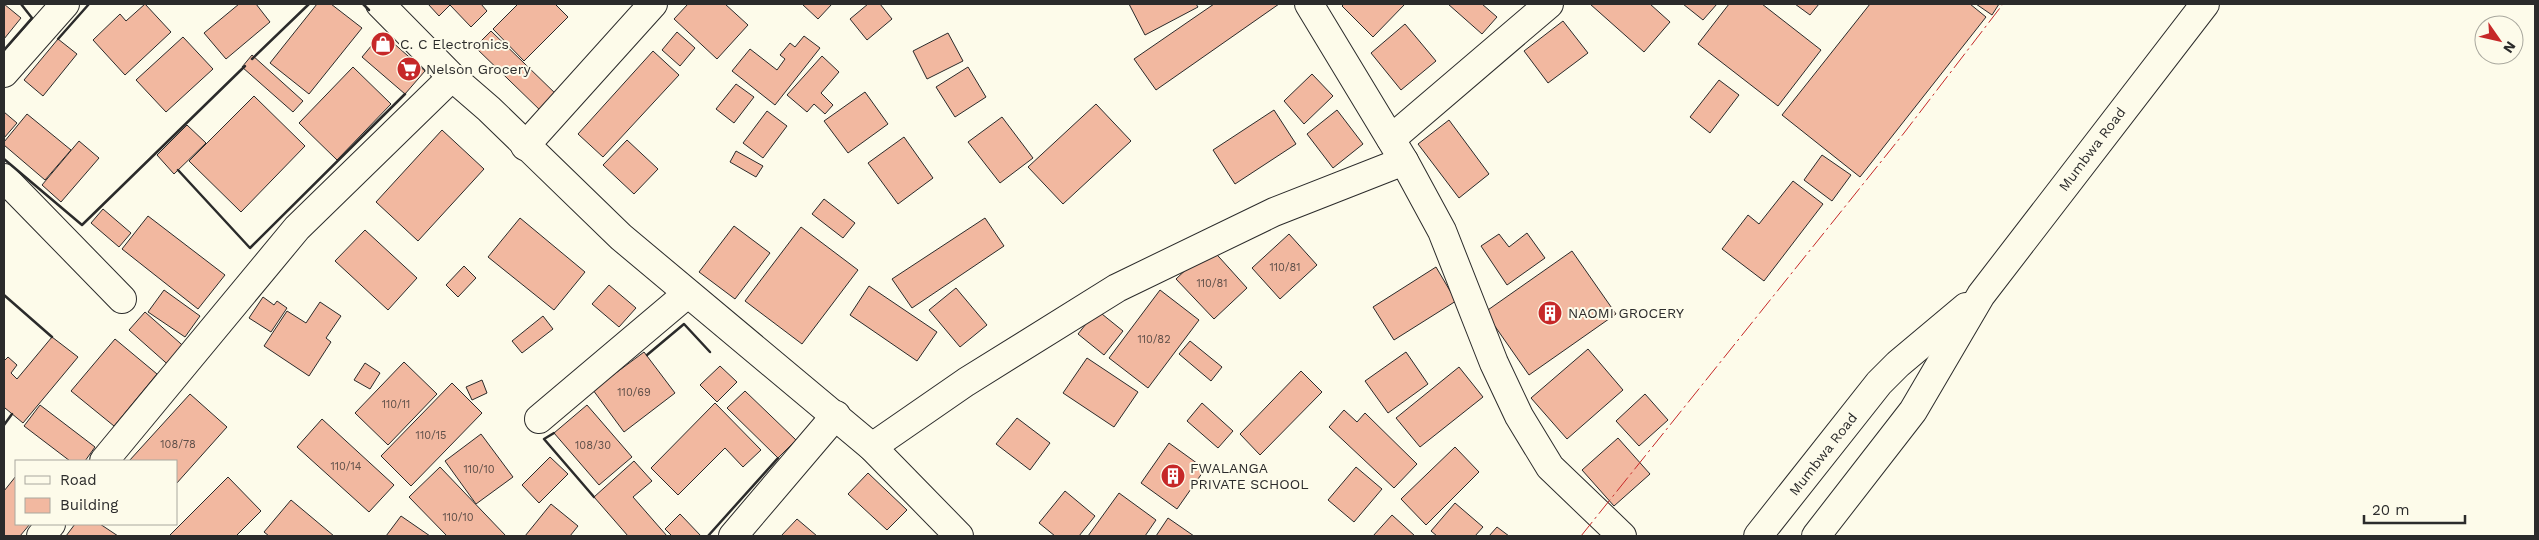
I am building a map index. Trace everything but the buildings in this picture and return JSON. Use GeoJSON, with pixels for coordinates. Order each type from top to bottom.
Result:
{"type":"FeatureCollection","features":[{"type":"Feature","properties":{"kind":"street"},"geometry":{"type":"LineString","coordinates":[[4,73],[65,4]]}},
{"type":"Feature","properties":{"kind":"street"},"geometry":{"type":"LineString","coordinates":[[380,4],[452,77],[489,109],[525,146],[621,237],[687,294],[836,415],[872,447],[959,536]]}},
{"type":"Feature","properties":{"kind":"street"},"geometry":{"type":"LineString","coordinates":[[525,146],[653,4]]}},
{"type":"Feature","properties":{"kind":"street"},"geometry":{"type":"LineString","coordinates":[[1309,4],[1398,150],[1442,231],[1494,363],[1519,416],[1550,467],[1622,536]]}},
{"type":"Feature","properties":{"kind":"street"},"geometry":{"type":"LineString","coordinates":[[872,447],[966,382],[1117,288],[1398,150],[1549,4]]}},
{"type":"Feature","properties":{"kind":"street","name":"Mumbwa Road"},"geometry":{"type":"LineString","coordinates":[[1816,536],[1913,412],[1981,295],[2205,4]]}},
{"type":"Feature","properties":{"kind":"street"},"geometry":{"type":"LineString","coordinates":[[105,460],[297,228],[452,77]]}},
{"type":"Feature","properties":{"kind":"street"},"geometry":{"type":"LineString","coordinates":[[4,178],[122,299]]}},
{"type":"Feature","properties":{"kind":"street"},"geometry":{"type":"LineString","coordinates":[[539,419],[687,294]]}},
{"type":"Feature","properties":{"kind":"street","name":"Mumbwa Road"},"geometry":{"type":"LineString","coordinates":[[1758,536],[1879,383],[1898,364],[1981,295]]}},
{"type":"Feature","properties":{"kind":"street"},"geometry":{"type":"LineString","coordinates":[[733,536],[836,415]]}},
{"type":"Feature","properties":{"kind":"street"},"geometry":{"type":"LineString","coordinates":[[41,536],[51,525]]}},
{"type":"Feature","properties":{"kind":"wall"},"geometry":{"type":"LineString","coordinates":[[4,50],[32,18],[21,4]]}},
{"type":"Feature","properties":{"kind":"wall"},"geometry":{"type":"LineString","coordinates":[[58,39],[89,4]]}},
{"type":"Feature","properties":{"kind":"wall"},"geometry":{"type":"LineString","coordinates":[[252,59],[309,4]]}},
{"type":"Feature","properties":{"kind":"wall"},"geometry":{"type":"LineString","coordinates":[[363,4],[369,10]]}},
{"type":"Feature","properties":{"kind":"wall"},"geometry":{"type":"LineString","coordinates":[[4,159],[82,225],[245,66]]}},
{"type":"Feature","properties":{"kind":"wall"},"geometry":{"type":"LineString","coordinates":[[178,170],[250,248],[405,94]]}},
{"type":"Feature","properties":{"kind":"wall"},"geometry":{"type":"LineString","coordinates":[[4,295],[52,337]]}},
{"type":"Feature","properties":{"kind":"wall"},"geometry":{"type":"LineString","coordinates":[[647,355],[684,324],[710,352]]}},
{"type":"Feature","properties":{"kind":"wall"},"geometry":{"type":"LineString","coordinates":[[4,425],[12,414]]}},
{"type":"Feature","properties":{"kind":"wall"},"geometry":{"type":"LineString","coordinates":[[554,433],[544,439],[594,497]]}},
{"type":"Feature","properties":{"kind":"wall"},"geometry":{"type":"LineString","coordinates":[[708,536],[778,458]]}},
{"type":"Feature","properties":{"kind":"power"},"geometry":{"type":"LineString","coordinates":[[1581,536],[1904,133],[2003,4]]}},
{"type":"Feature","properties":{"kind":"place","name":"C. C Electronics"},"geometry":{"type":"Point","coordinates":[383,44]}},
{"type":"Feature","properties":{"kind":"place","name":"Nelson Grocery"},"geometry":{"type":"Point","coordinates":[409,69]}},
{"type":"Feature","properties":{"kind":"place","name":"NAOMI GROCERY"},"geometry":{"type":"Point","coordinates":[1550,313]}},
{"type":"Feature","properties":{"kind":"place","name":"FWALANGA PRIVATE SCHOOL"},"geometry":{"type":"Point","coordinates":[1173,476]}}]}
